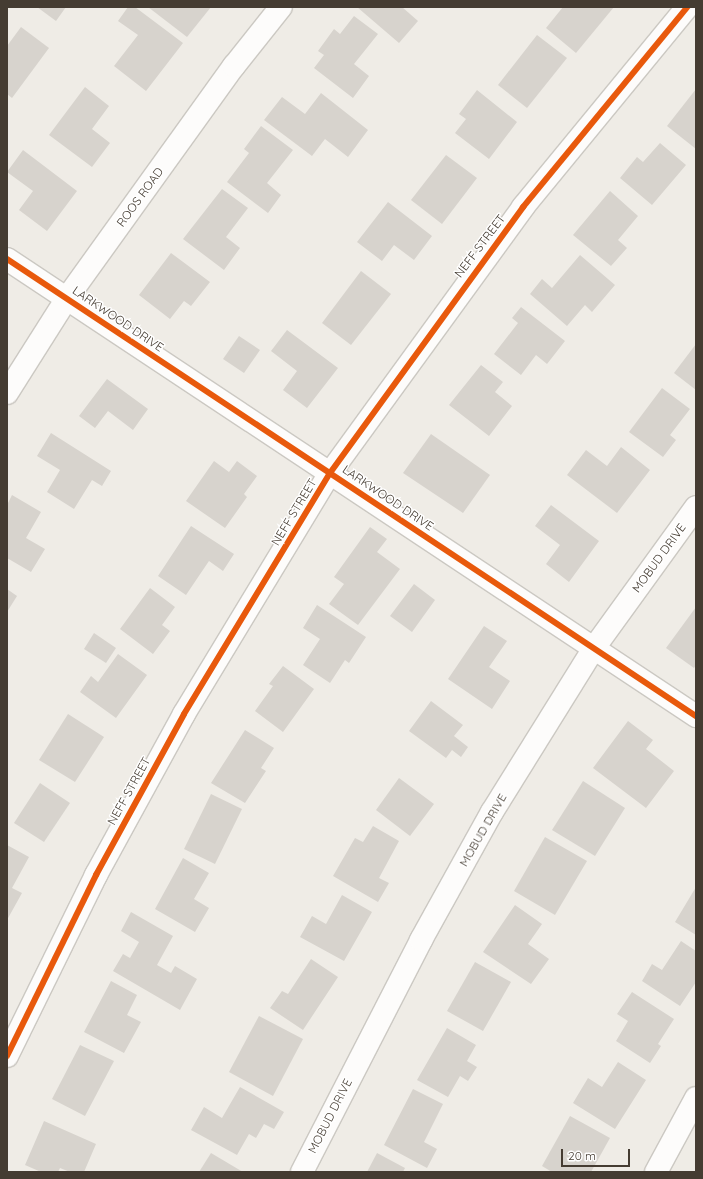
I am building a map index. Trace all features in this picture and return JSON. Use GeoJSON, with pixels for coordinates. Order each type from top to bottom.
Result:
{"type":"FeatureCollection","features":[{"type":"Feature","properties":{"kind":"street","name":"ROOS ROAD"},"geometry":{"type":"LineString","coordinates":[[7,393],[67,298],[234,66],[281,7]]}},
{"type":"Feature","properties":{"kind":"street","name":"NEFF STREET"},"geometry":{"type":"LineString","coordinates":[[7,1056],[96,875],[184,714],[330,473],[523,206],[687,7]]}},
{"type":"Feature","properties":{"kind":"street","name":"LARKWOOD DRIVE"},"geometry":{"type":"LineString","coordinates":[[7,259],[696,716]]}},
{"type":"Feature","properties":{"kind":"street","name":"MOBUD DRIVE"},"geometry":{"type":"LineString","coordinates":[[302,1172],[421,940],[488,819],[594,648],[696,507]]}},
{"type":"Feature","properties":{"kind":"street"},"geometry":{"type":"LineString","coordinates":[[656,1172],[696,1098]]}},
{"type":"Feature","properties":{"kind":"building"},"geometry":{"type":"Polygon","coordinates":[[[37,7],[66,7],[56,21],[37,7]]]}},
{"type":"Feature","properties":{"kind":"building"},"geometry":{"type":"Polygon","coordinates":[[[128,7],[135,7],[183,43],[146,91],[114,66],[138,35],[118,21],[128,7]]]}},
{"type":"Feature","properties":{"kind":"building"},"geometry":{"type":"Polygon","coordinates":[[[148,7],[211,7],[187,37],[148,7]]]}},
{"type":"Feature","properties":{"kind":"building"},"geometry":{"type":"Polygon","coordinates":[[[357,7],[402,7],[418,21],[399,43],[357,7]]]}},
{"type":"Feature","properties":{"kind":"building"},"geometry":{"type":"Polygon","coordinates":[[[563,7],[614,7],[576,53],[546,28],[563,7]]]}},
{"type":"Feature","properties":{"kind":"building"},"geometry":{"type":"Polygon","coordinates":[[[354,16],[378,34],[354,64],[369,76],[353,98],[314,68],[324,55],[318,51],[334,29],[340,34],[354,16]]]}},
{"type":"Feature","properties":{"kind":"building"},"geometry":{"type":"Polygon","coordinates":[[[21,27],[49,48],[12,98],[7,94],[7,46],[21,27]]]}},
{"type":"Feature","properties":{"kind":"building"},"geometry":{"type":"Polygon","coordinates":[[[537,35],[567,58],[527,108],[498,85],[537,35]]]}},
{"type":"Feature","properties":{"kind":"building"},"geometry":{"type":"Polygon","coordinates":[[[85,87],[109,106],[92,129],[110,143],[92,167],[49,135],[85,87]]]}},
{"type":"Feature","properties":{"kind":"building"},"geometry":{"type":"Polygon","coordinates":[[[696,89],[696,149],[667,126],[696,89]]]}},
{"type":"Feature","properties":{"kind":"building"},"geometry":{"type":"Polygon","coordinates":[[[477,90],[517,122],[489,159],[455,133],[466,119],[459,114],[477,90]]]}},
{"type":"Feature","properties":{"kind":"building"},"geometry":{"type":"Polygon","coordinates":[[[321,93],[368,130],[348,157],[325,139],[312,156],[264,120],[282,97],[305,114],[321,93]]]}},
{"type":"Feature","properties":{"kind":"building"},"geometry":{"type":"Polygon","coordinates":[[[261,126],[293,150],[267,183],[281,195],[268,213],[227,182],[249,153],[244,149],[261,126]]]}},
{"type":"Feature","properties":{"kind":"building"},"geometry":{"type":"Polygon","coordinates":[[[660,143],[686,165],[652,205],[620,178],[637,157],[643,162],[660,143]]]}},
{"type":"Feature","properties":{"kind":"building"},"geometry":{"type":"Polygon","coordinates":[[[23,150],[77,191],[47,231],[19,210],[33,191],[7,172],[23,150]]]}},
{"type":"Feature","properties":{"kind":"building"},"geometry":{"type":"Polygon","coordinates":[[[446,155],[477,178],[442,224],[411,200],[446,155]]]}},
{"type":"Feature","properties":{"kind":"building"},"geometry":{"type":"Polygon","coordinates":[[[222,189],[248,208],[226,237],[240,248],[224,270],[183,239],[222,189]]]}},
{"type":"Feature","properties":{"kind":"building"},"geometry":{"type":"Polygon","coordinates":[[[610,191],[638,216],[618,240],[627,248],[611,266],[573,235],[610,191]]]}},
{"type":"Feature","properties":{"kind":"building"},"geometry":{"type":"Polygon","coordinates":[[[388,202],[432,236],[414,260],[394,245],[382,261],[357,242],[388,202]]]}},
{"type":"Feature","properties":{"kind":"building"},"geometry":{"type":"Polygon","coordinates":[[[171,253],[210,282],[191,306],[184,301],[170,319],[139,295],[171,253]]]}},
{"type":"Feature","properties":{"kind":"building"},"geometry":{"type":"Polygon","coordinates":[[[580,255],[615,285],[592,312],[585,305],[567,326],[530,294],[542,279],[552,288],[580,255]]]}},
{"type":"Feature","properties":{"kind":"building"},"geometry":{"type":"Polygon","coordinates":[[[361,271],[391,294],[351,345],[322,323],[361,271]]]}},
{"type":"Feature","properties":{"kind":"building"},"geometry":{"type":"Polygon","coordinates":[[[521,307],[565,341],[547,364],[536,355],[521,375],[494,354],[518,323],[512,318],[521,307]]]}},
{"type":"Feature","properties":{"kind":"building"},"geometry":{"type":"Polygon","coordinates":[[[287,330],[338,368],[307,408],[283,390],[297,371],[271,351],[287,330]]]}},
{"type":"Feature","properties":{"kind":"building"},"geometry":{"type":"Polygon","coordinates":[[[239,336],[260,350],[244,373],[223,359],[239,336]]]}},
{"type":"Feature","properties":{"kind":"building"},"geometry":{"type":"Polygon","coordinates":[[[696,344],[696,390],[674,373],[696,344]]]}},
{"type":"Feature","properties":{"kind":"building"},"geometry":{"type":"Polygon","coordinates":[[[481,365],[503,382],[495,392],[512,406],[489,436],[449,405],[481,365]]]}},
{"type":"Feature","properties":{"kind":"building"},"geometry":{"type":"Polygon","coordinates":[[[107,379],[148,409],[133,430],[108,411],[95,428],[79,416],[107,379]]]}},
{"type":"Feature","properties":{"kind":"building"},"geometry":{"type":"Polygon","coordinates":[[[662,388],[690,409],[670,435],[676,440],[663,457],[629,432],[662,388]]]}},
{"type":"Feature","properties":{"kind":"building"},"geometry":{"type":"Polygon","coordinates":[[[51,433],[111,471],[102,486],[92,480],[74,509],[47,492],[60,470],[37,456],[51,433]]]}},
{"type":"Feature","properties":{"kind":"building"},"geometry":{"type":"Polygon","coordinates":[[[431,434],[490,475],[463,513],[403,473],[431,434]]]}},
{"type":"Feature","properties":{"kind":"building"},"geometry":{"type":"Polygon","coordinates":[[[621,447],[650,470],[617,513],[567,475],[586,450],[607,466],[621,447]]]}},
{"type":"Feature","properties":{"kind":"building"},"geometry":{"type":"Polygon","coordinates":[[[214,461],[229,472],[237,461],[257,476],[244,494],[247,497],[225,528],[186,501],[214,461]]]}},
{"type":"Feature","properties":{"kind":"building"},"geometry":{"type":"Polygon","coordinates":[[[12,495],[41,512],[26,538],[45,549],[31,572],[7,558],[7,505],[12,495]]]}},
{"type":"Feature","properties":{"kind":"building"},"geometry":{"type":"Polygon","coordinates":[[[551,505],[599,541],[569,582],[546,564],[560,545],[535,526],[551,505]]]}},
{"type":"Feature","properties":{"kind":"building"},"geometry":{"type":"Polygon","coordinates":[[[191,526],[234,554],[223,571],[209,561],[186,595],[158,576],[191,526]]]}},
{"type":"Feature","properties":{"kind":"building"},"geometry":{"type":"Polygon","coordinates":[[[370,527],[387,539],[377,552],[400,569],[358,625],[329,604],[344,584],[334,577],[370,527]]]}},
{"type":"Feature","properties":{"kind":"building"},"geometry":{"type":"Polygon","coordinates":[[[414,584],[435,600],[412,632],[390,616],[414,584]]]}},
{"type":"Feature","properties":{"kind":"building"},"geometry":{"type":"Polygon","coordinates":[[[150,588],[175,607],[162,625],[170,631],[153,654],[120,629],[150,588]]]}},
{"type":"Feature","properties":{"kind":"building"},"geometry":{"type":"Polygon","coordinates":[[[7,589],[17,596],[7,612],[7,589]]]}},
{"type":"Feature","properties":{"kind":"building"},"geometry":{"type":"Polygon","coordinates":[[[317,605],[366,637],[349,663],[345,660],[330,683],[303,665],[320,639],[303,628],[317,605]]]}},
{"type":"Feature","properties":{"kind":"building"},"geometry":{"type":"Polygon","coordinates":[[[696,607],[696,665],[694,668],[666,648],[696,607]]]}},
{"type":"Feature","properties":{"kind":"building"},"geometry":{"type":"Polygon","coordinates":[[[484,626],[507,641],[489,667],[510,681],[492,709],[448,679],[484,626]]]}},
{"type":"Feature","properties":{"kind":"building"},"geometry":{"type":"Polygon","coordinates":[[[94,633],[116,648],[106,663],[84,649],[94,633]]]}},
{"type":"Feature","properties":{"kind":"building"},"geometry":{"type":"Polygon","coordinates":[[[118,654],[147,675],[116,718],[80,692],[91,676],[98,682],[118,654]]]}},
{"type":"Feature","properties":{"kind":"building"},"geometry":{"type":"Polygon","coordinates":[[[283,666],[314,689],[283,732],[255,711],[273,686],[269,684],[283,666]]]}},
{"type":"Feature","properties":{"kind":"building"},"geometry":{"type":"Polygon","coordinates":[[[431,701],[463,725],[454,736],[468,747],[461,757],[452,750],[446,758],[409,731],[431,701]]]}},
{"type":"Feature","properties":{"kind":"building"},"geometry":{"type":"Polygon","coordinates":[[[68,714],[104,737],[75,782],[39,760],[68,714]]]}},
{"type":"Feature","properties":{"kind":"building"},"geometry":{"type":"Polygon","coordinates":[[[628,721],[653,740],[646,749],[674,771],[646,808],[593,768],[628,721]]]}},
{"type":"Feature","properties":{"kind":"building"},"geometry":{"type":"Polygon","coordinates":[[[245,730],[274,748],[261,768],[266,771],[245,803],[211,783],[245,730]]]}},
{"type":"Feature","properties":{"kind":"building"},"geometry":{"type":"Polygon","coordinates":[[[399,778],[434,804],[410,836],[376,810],[399,778]]]}},
{"type":"Feature","properties":{"kind":"building"},"geometry":{"type":"Polygon","coordinates":[[[583,781],[625,808],[595,856],[552,830],[583,781]]]}},
{"type":"Feature","properties":{"kind":"building"},"geometry":{"type":"Polygon","coordinates":[[[40,783],[70,803],[44,842],[14,823],[40,783]]]}},
{"type":"Feature","properties":{"kind":"building"},"geometry":{"type":"Polygon","coordinates":[[[211,794],[242,809],[215,864],[184,849],[211,794]]]}},
{"type":"Feature","properties":{"kind":"building"},"geometry":{"type":"Polygon","coordinates":[[[373,826],[399,841],[379,878],[389,883],[378,902],[333,876],[355,838],[363,842],[373,826]]]}},
{"type":"Feature","properties":{"kind":"building"},"geometry":{"type":"Polygon","coordinates":[[[545,837],[587,861],[555,915],[514,891],[545,837]]]}},
{"type":"Feature","properties":{"kind":"building"},"geometry":{"type":"Polygon","coordinates":[[[7,845],[29,857],[12,888],[22,893],[7,920],[7,845]]]}},
{"type":"Feature","properties":{"kind":"building"},"geometry":{"type":"Polygon","coordinates":[[[183,858],[209,873],[194,899],[209,908],[195,932],[155,909],[183,858]]]}},
{"type":"Feature","properties":{"kind":"building"},"geometry":{"type":"Polygon","coordinates":[[[696,887],[696,935],[675,922],[696,887]]]}},
{"type":"Feature","properties":{"kind":"building"},"geometry":{"type":"Polygon","coordinates":[[[342,895],[372,912],[344,961],[300,937],[312,916],[326,924],[342,895]]]}},
{"type":"Feature","properties":{"kind":"building"},"geometry":{"type":"Polygon","coordinates":[[[515,905],[542,924],[528,944],[549,959],[531,984],[483,952],[515,905]]]}},
{"type":"Feature","properties":{"kind":"building"},"geometry":{"type":"Polygon","coordinates":[[[131,912],[173,936],[157,965],[171,973],[175,966],[197,979],[180,1010],[113,971],[123,954],[130,958],[139,942],[121,931],[131,912]]]}},
{"type":"Feature","properties":{"kind":"building"},"geometry":{"type":"Polygon","coordinates":[[[681,941],[696,951],[696,982],[680,1006],[642,981],[652,964],[662,970],[681,941]]]}},
{"type":"Feature","properties":{"kind":"building"},"geometry":{"type":"Polygon","coordinates":[[[311,959],[338,977],[303,1030],[270,1008],[282,991],[288,994],[311,959]]]}},
{"type":"Feature","properties":{"kind":"building"},"geometry":{"type":"Polygon","coordinates":[[[475,962],[511,982],[483,1031],[447,1011],[475,962]]]}},
{"type":"Feature","properties":{"kind":"building"},"geometry":{"type":"Polygon","coordinates":[[[111,981],[137,995],[127,1015],[141,1022],[124,1053],[84,1032],[111,981]]]}},
{"type":"Feature","properties":{"kind":"building"},"geometry":{"type":"Polygon","coordinates":[[[632,992],[674,1019],[658,1044],[661,1046],[650,1063],[616,1041],[628,1021],[617,1014],[632,992]]]}},
{"type":"Feature","properties":{"kind":"building"},"geometry":{"type":"Polygon","coordinates":[[[259,1016],[303,1039],[273,1096],[229,1072],[259,1016]]]}},
{"type":"Feature","properties":{"kind":"building"},"geometry":{"type":"Polygon","coordinates":[[[447,1028],[476,1045],[467,1061],[477,1067],[468,1081],[460,1076],[448,1097],[417,1080],[447,1028]]]}},
{"type":"Feature","properties":{"kind":"building"},"geometry":{"type":"Polygon","coordinates":[[[80,1045],[114,1061],[85,1116],[52,1099],[80,1045]]]}},
{"type":"Feature","properties":{"kind":"building"},"geometry":{"type":"Polygon","coordinates":[[[618,1062],[646,1080],[615,1129],[573,1103],[588,1078],[602,1087],[618,1062]]]}},
{"type":"Feature","properties":{"kind":"building"},"geometry":{"type":"Polygon","coordinates":[[[240,1087],[284,1112],[274,1129],[264,1124],[256,1138],[249,1134],[237,1155],[191,1130],[204,1107],[222,1118],[240,1087]]]}},
{"type":"Feature","properties":{"kind":"building"},"geometry":{"type":"Polygon","coordinates":[[[413,1089],[443,1104],[424,1142],[437,1149],[427,1168],[384,1145],[413,1089]]]}},
{"type":"Feature","properties":{"kind":"building"},"geometry":{"type":"Polygon","coordinates":[[[570,1116],[610,1138],[591,1172],[552,1172],[542,1166],[570,1116]]]}},
{"type":"Feature","properties":{"kind":"building"},"geometry":{"type":"Polygon","coordinates":[[[44,1121],[96,1144],[84,1172],[70,1172],[60,1168],[58,1172],[41,1172],[25,1165],[44,1121]]]}},
{"type":"Feature","properties":{"kind":"building"},"geometry":{"type":"Polygon","coordinates":[[[211,1153],[243,1172],[199,1172],[211,1153]]]}},
{"type":"Feature","properties":{"kind":"building"},"geometry":{"type":"Polygon","coordinates":[[[377,1153],[405,1168],[403,1172],[367,1172],[377,1153]]]}},
{"type":"Feature","properties":{"kind":"cycle path"},"geometry":{"type":"LineString","coordinates":[[7,1056],[96,875],[184,714],[330,473],[523,207],[687,7]]}},
{"type":"Feature","properties":{"kind":"cycle path"},"geometry":{"type":"LineString","coordinates":[[7,259],[696,716]]}}]}
